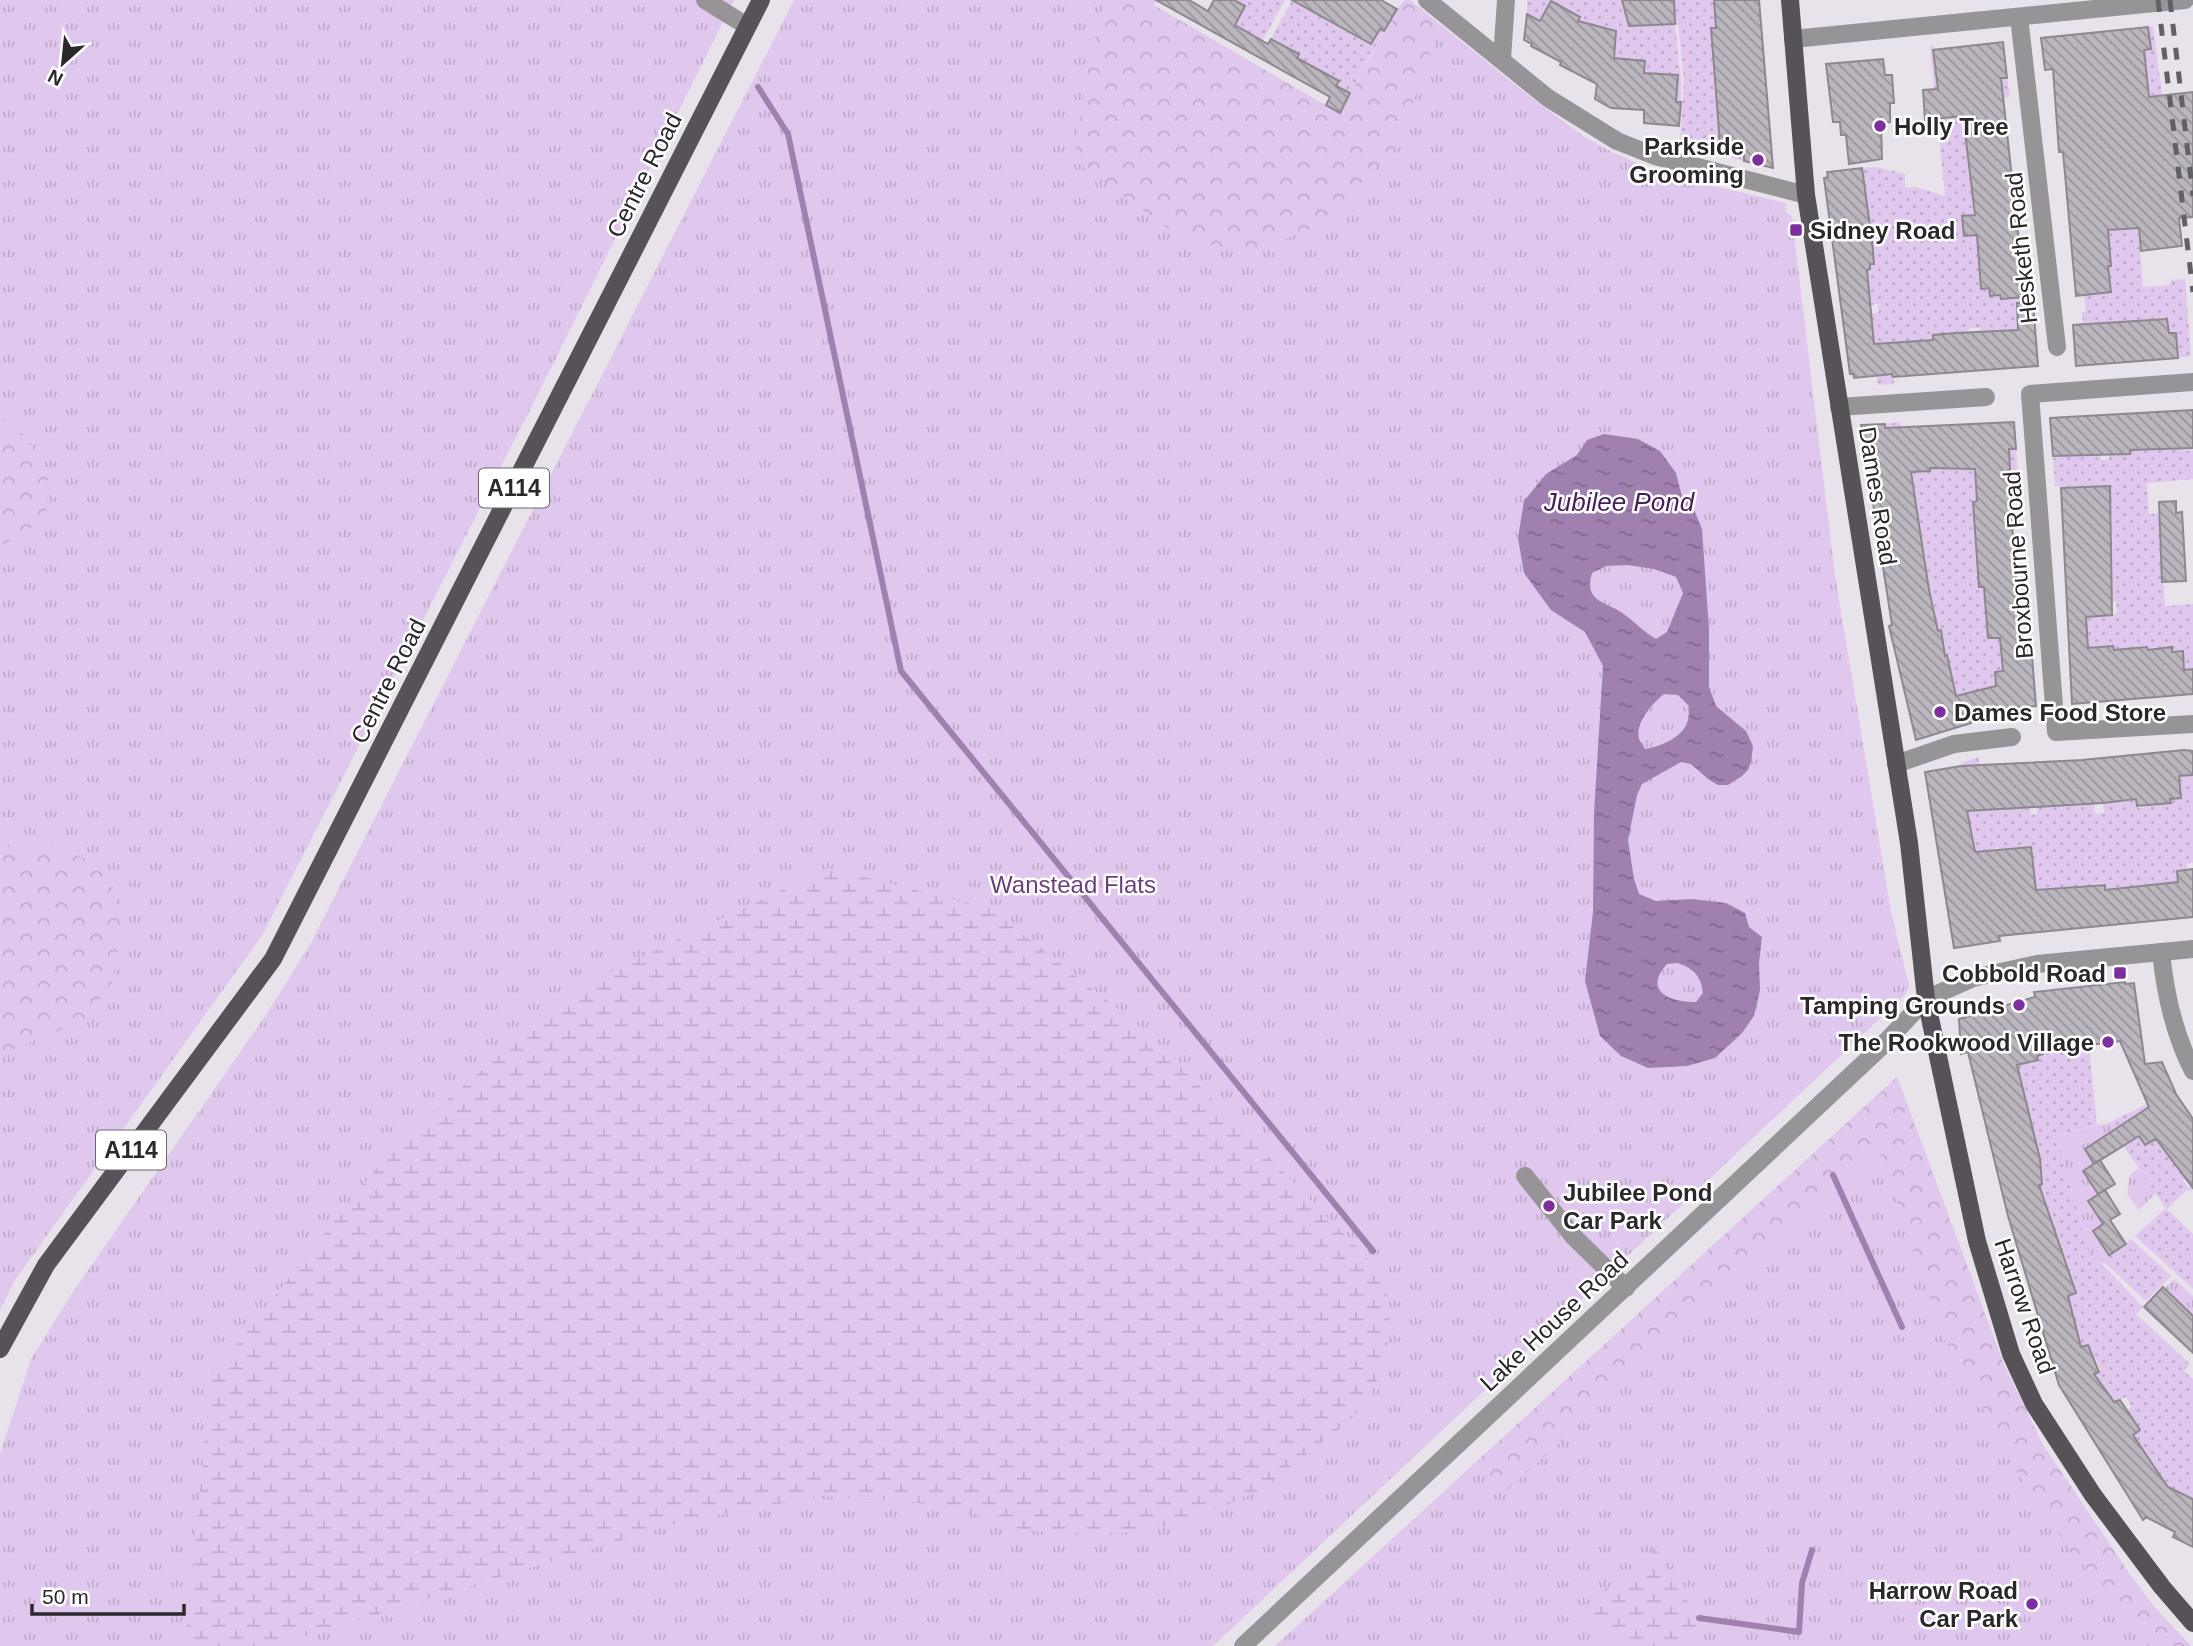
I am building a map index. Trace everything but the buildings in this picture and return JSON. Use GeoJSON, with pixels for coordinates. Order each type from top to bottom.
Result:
{"type":"FeatureCollection","features":[{"type":"Feature","properties":{"kind":"main road","name":"Centre Road"},"geometry":{"type":"LineString","coordinates":[[0,1349],[46,1265],[273,959],[761,0]]}},
{"type":"Feature","properties":{"kind":"main road","name":"Dames Road"},"geometry":{"type":"LineString","coordinates":[[1790,0],[1807,195],[1909,843],[1926,999]]}},
{"type":"Feature","properties":{"kind":"main road","name":"Harrow Road"},"geometry":{"type":"LineString","coordinates":[[1926,999],[1977,1241],[2011,1354],[2034,1404],[2078,1473],[2162,1587],[2193,1623]]}},
{"type":"Feature","properties":{"kind":"street"},"geometry":{"type":"LineString","coordinates":[[705,0],[747,26]]}},
{"type":"Feature","properties":{"kind":"street"},"geometry":{"type":"LineString","coordinates":[[1427,0],[1548,98],[1618,141],[1655,156],[1807,195]]}},
{"type":"Feature","properties":{"kind":"street"},"geometry":{"type":"LineString","coordinates":[[1502,59],[1506,0]]}},
{"type":"Feature","properties":{"kind":"street"},"geometry":{"type":"LineString","coordinates":[[1793,39],[2185,0]]}},
{"type":"Feature","properties":{"kind":"street","name":"Hesketh Road"},"geometry":{"type":"LineString","coordinates":[[2020,17],[2057,347]]}},
{"type":"Feature","properties":{"kind":"street","name":"Broxbourne Road"},"geometry":{"type":"LineString","coordinates":[[2193,382],[2030,394],[2056,733],[2193,724]]}},
{"type":"Feature","properties":{"kind":"street"},"geometry":{"type":"LineString","coordinates":[[1839,407],[1986,397]]}},
{"type":"Feature","properties":{"kind":"street"},"geometry":{"type":"LineString","coordinates":[[1896,764],[1954,744],[2012,737]]}},
{"type":"Feature","properties":{"kind":"street"},"geometry":{"type":"LineString","coordinates":[[1926,999],[1996,971],[2037,964],[2193,949]]}},
{"type":"Feature","properties":{"kind":"street"},"geometry":{"type":"LineString","coordinates":[[2161,952],[2168,1002],[2182,1050],[2193,1071]]}},
{"type":"Feature","properties":{"kind":"street","name":"Lake House Road"},"geometry":{"type":"LineString","coordinates":[[1243,1646],[1881,1047],[1926,999]]}},
{"type":"Feature","properties":{"kind":"street"},"geometry":{"type":"LineString","coordinates":[[1525,1177],[1573,1236],[1626,1288]]}},
{"type":"Feature","properties":{"kind":"green space"},"geometry":{"type":"Polygon","coordinates":[[[0,0],[734,0],[538,394],[263,934],[15,1280],[0,1310],[0,0]]]}},
{"type":"Feature","properties":{"kind":"green space","name":"Wanstead Flats"},"geometry":{"type":"Polygon","coordinates":[[[794,0],[1107,0],[1091,49],[1397,146],[1441,25],[1529,96],[1586,138],[1614,153],[1657,172],[1785,203],[1786,212],[1792,217],[1835,576],[1891,912],[1909,985],[1906,994],[1213,1646],[0,1646],[0,1454],[31,1359],[73,1292],[268,1012],[312,941],[794,0]]]}},
{"type":"Feature","properties":{"kind":"green space"},"geometry":{"type":"Polygon","coordinates":[[[1107,0],[1156,0],[1154,5],[1339,113],[1397,9],[1405,0],[1410,0],[1441,25],[1397,147],[1316,227],[1253,251],[1185,241],[1074,160],[1091,49],[1107,0]]]}},
{"type":"Feature","properties":{"kind":"green space"},"geometry":{"type":"Polygon","coordinates":[[[1234,0],[1285,0],[1262,41],[1235,25],[1245,7],[1234,0]]]}},
{"type":"Feature","properties":{"kind":"green space"},"geometry":{"type":"Polygon","coordinates":[[[1292,0],[1316,13],[1333,1],[1324,18],[1371,44],[1380,29],[1384,31],[1350,93],[1336,86],[1339,82],[1297,58],[1299,54],[1271,39],[1292,0]]]}},
{"type":"Feature","properties":{"kind":"green space"},"geometry":{"type":"Polygon","coordinates":[[[1527,0],[1622,0],[1629,26],[1675,24],[1674,0],[1714,0],[1715,5],[1727,4],[1719,127],[1721,144],[1735,143],[1736,149],[1749,148],[1749,152],[1744,153],[1744,161],[1680,144],[1684,80],[1678,24],[1675,25],[1681,102],[1676,102],[1678,76],[1643,87],[1644,61],[1620,59],[1618,85],[1569,37],[1580,17],[1551,1],[1540,21],[1527,14],[1527,0]]]}},
{"type":"Feature","properties":{"kind":"green space"},"geometry":{"type":"Polygon","coordinates":[[[2153,26],[2162,95],[2117,100],[2121,142],[2130,141],[2143,287],[2170,285],[2171,280],[2185,279],[2191,356],[2178,358],[2176,333],[2169,333],[2167,319],[2150,321],[2151,334],[2140,335],[2139,322],[2122,323],[2123,336],[2119,336],[2118,323],[2092,325],[2092,329],[2088,330],[2089,338],[2084,339],[2084,295],[2110,291],[2110,283],[2099,284],[2098,275],[2108,274],[2108,266],[2111,265],[2110,253],[2090,255],[2089,245],[2097,244],[2096,231],[2115,229],[2113,210],[2093,212],[2092,202],[2111,200],[2109,181],[2089,182],[2088,175],[2105,173],[2103,152],[2086,153],[2085,145],[2103,143],[2101,122],[2082,124],[2082,115],[2100,114],[2099,104],[2073,106],[2067,59],[2071,59],[2073,76],[2092,74],[2091,56],[2099,55],[2102,76],[2117,74],[2116,54],[2125,53],[2127,72],[2146,69],[2144,50],[2151,49],[2148,27],[2153,26]]]}},
{"type":"Feature","properties":{"kind":"green space"},"geometry":{"type":"Polygon","coordinates":[[[1933,45],[1936,73],[2007,78],[2010,97],[1962,102],[1964,127],[1984,126],[1985,134],[1965,136],[1967,156],[1987,154],[1972,215],[1962,217],[1964,236],[1977,235],[1982,289],[1989,288],[1990,296],[2025,297],[2026,302],[2017,303],[2018,330],[2009,331],[1983,347],[1980,328],[1933,336],[1934,351],[1929,340],[1888,343],[1894,384],[1878,385],[1870,314],[1879,312],[1878,304],[1870,305],[1865,270],[1870,269],[1870,264],[1874,264],[1871,240],[1875,239],[1873,225],[1865,226],[1863,212],[1869,211],[1867,197],[1856,198],[1862,168],[1876,167],[1905,174],[1905,188],[1916,187],[1945,196],[1930,46],[1933,45]]]}},
{"type":"Feature","properties":{"kind":"green space"},"geometry":{"type":"Polygon","coordinates":[[[1,418],[20,431],[49,470],[46,518],[0,547],[1,418]]]}},
{"type":"Feature","properties":{"kind":"green space"},"geometry":{"type":"Polygon","coordinates":[[[1900,422],[1913,472],[1930,471],[1929,456],[1948,460],[1949,469],[1956,468],[1956,455],[2002,471],[2010,470],[2009,449],[2016,449],[2019,484],[1987,487],[1977,501],[1973,502],[1974,515],[1992,540],[1975,542],[1976,553],[1981,553],[1977,567],[1979,587],[1995,586],[1985,598],[1986,613],[1997,613],[1987,623],[1988,638],[2000,638],[2001,642],[2030,639],[2031,644],[2016,645],[2013,670],[1995,672],[1996,686],[1991,687],[1993,719],[1971,723],[1936,701],[1948,662],[1940,630],[1930,632],[1925,619],[1936,618],[1934,608],[1917,611],[1931,596],[1927,580],[1880,550],[1923,541],[1921,531],[1903,534],[1901,521],[1919,518],[1916,502],[1899,505],[1885,424],[1900,422]]]}},
{"type":"Feature","properties":{"kind":"green space"},"geometry":{"type":"Polygon","coordinates":[[[2182,436],[2183,451],[2193,450],[2193,479],[2147,483],[2149,514],[2159,513],[2165,606],[2193,604],[2193,669],[2184,669],[2183,651],[2150,673],[2147,647],[2116,675],[2113,646],[2080,658],[2069,658],[2068,630],[2086,629],[2086,617],[2117,614],[2116,602],[2093,603],[2090,538],[2112,537],[2112,514],[2089,516],[2098,501],[2111,500],[2110,488],[2055,486],[2053,458],[2063,457],[2063,443],[2100,441],[2101,460],[2109,460],[2109,452],[2130,454],[2130,450],[2182,436]]]}},
{"type":"Feature","properties":{"kind":"green space"},"geometry":{"type":"Polygon","coordinates":[[[1978,757],[1989,810],[2030,806],[2031,815],[2037,814],[2037,807],[2092,784],[2095,814],[2104,813],[2103,802],[2136,799],[2138,808],[2147,807],[2146,799],[2170,803],[2170,799],[2181,798],[2179,777],[2193,775],[2193,863],[2187,864],[2187,870],[2177,871],[2179,894],[2144,886],[2105,890],[2105,883],[2092,884],[2094,902],[2039,907],[2031,847],[1999,850],[1998,847],[1989,851],[1982,860],[1981,851],[1974,852],[1957,816],[1963,778],[1961,763],[1978,757]]]}},
{"type":"Feature","properties":{"kind":"green space"},"geometry":{"type":"Polygon","coordinates":[[[61,846],[108,872],[123,923],[112,982],[86,1019],[0,1055],[0,847],[61,846]]]}},
{"type":"Feature","properties":{"kind":"green space"},"geometry":{"type":"Polygon","coordinates":[[[828,868],[991,909],[1146,1031],[1381,1272],[1389,1303],[1390,1335],[1383,1367],[1370,1396],[1350,1421],[1260,1490],[1185,1523],[1104,1536],[1023,1530],[945,1505],[822,1496],[688,1520],[273,1646],[185,1646],[211,1376],[395,1145],[577,988],[828,868]]]}},
{"type":"Feature","properties":{"kind":"green space"},"geometry":{"type":"Polygon","coordinates":[[[2085,1010],[2097,1125],[2057,1135],[2093,1269],[2102,1264],[2143,1307],[2136,1314],[2190,1364],[2184,1371],[2193,1379],[2193,1499],[2180,1492],[2173,1505],[2122,1442],[2140,1430],[2126,1411],[2132,1407],[2126,1397],[2114,1402],[2082,1378],[2101,1371],[2096,1359],[2092,1360],[2088,1345],[2081,1347],[2072,1316],[2074,1315],[2066,1297],[2076,1293],[2066,1272],[2069,1270],[2065,1259],[2046,1265],[2051,1217],[2034,1219],[2028,1188],[2042,1184],[2041,1176],[2021,1164],[2041,1159],[2039,1151],[2035,1151],[2013,1055],[2025,1063],[2037,1060],[2037,1056],[2043,1054],[2042,1047],[2054,1045],[2052,1016],[2073,1041],[2074,1052],[2085,1051],[2081,1019],[2085,1010]]]}},
{"type":"Feature","properties":{"kind":"green space"},"geometry":{"type":"Polygon","coordinates":[[[1897,1077],[2004,1365],[2043,1445],[2131,1576],[2156,1609],[2191,1646],[1275,1646],[1897,1077]]]}},
{"type":"Feature","properties":{"kind":"green space"},"geometry":{"type":"Polygon","coordinates":[[[1897,1077],[2004,1365],[2043,1445],[2131,1576],[2156,1609],[2191,1646],[2148,1646],[2034,1502],[1944,1339],[1879,1151],[1505,1492],[1476,1462],[1897,1077]]]}},
{"type":"Feature","properties":{"kind":"green space"},"geometry":{"type":"Polygon","coordinates":[[[2174,1091],[2133,1116],[2145,1145],[2161,1135],[2173,1162],[2178,1159],[2193,1173],[2183,1181],[2189,1188],[2193,1185],[2193,1189],[2188,1189],[2167,1209],[2193,1234],[2193,1289],[2135,1236],[2166,1208],[2108,1123],[2174,1091]]]}},
{"type":"Feature","properties":{"kind":"green space"},"geometry":{"type":"Polygon","coordinates":[[[2108,1123],[2114,1131],[2085,1149],[2094,1164],[2084,1171],[2098,1194],[2089,1201],[2104,1224],[2111,1258],[2093,1270],[2057,1135],[2108,1123]]]}},
{"type":"Feature","properties":{"kind":"green space"},"geometry":{"type":"Polygon","coordinates":[[[2139,1168],[2156,1193],[2139,1210],[2127,1194],[2130,1175],[2139,1168]]]}},
{"type":"Feature","properties":{"kind":"green space"},"geometry":{"type":"Polygon","coordinates":[[[2131,1239],[2171,1276],[2166,1281],[2126,1244],[2131,1239]]]}},
{"type":"Feature","properties":{"kind":"green space"},"geometry":{"type":"Polygon","coordinates":[[[2126,1244],[2166,1281],[2146,1301],[2104,1262],[2110,1258],[2109,1255],[2126,1244]]]}},
{"type":"Feature","properties":{"kind":"green space"},"geometry":{"type":"Polygon","coordinates":[[[2174,1279],[2193,1296],[2193,1316],[2164,1289],[2174,1279]]]}},
{"type":"Feature","properties":{"kind":"green space"},"geometry":{"type":"Polygon","coordinates":[[[1655,1546],[1672,1579],[1699,1618],[1697,1630],[1684,1646],[1625,1646],[1612,1632],[1590,1616],[1603,1590],[1639,1573],[1655,1546]]]}},
{"type":"Feature","properties":{"kind":"water","name":"Jubilee Pond"},"geometry":{"type":"Polygon","coordinates":[[[1604,434],[1638,439],[1660,451],[1676,473],[1682,496],[1693,507],[1702,529],[1709,630],[1709,687],[1716,706],[1746,731],[1753,746],[1748,770],[1728,785],[1718,785],[1691,764],[1681,762],[1642,784],[1637,795],[1628,840],[1639,894],[1656,901],[1692,899],[1726,903],[1745,913],[1749,927],[1762,937],[1760,990],[1754,1016],[1742,1033],[1715,1058],[1687,1066],[1648,1068],[1621,1056],[1600,1036],[1585,981],[1593,912],[1594,814],[1603,666],[1585,632],[1551,610],[1524,573],[1518,538],[1524,501],[1546,474],[1577,455],[1587,440],[1604,434]],[[1628,565],[1606,566],[1592,573],[1591,591],[1599,600],[1618,610],[1656,639],[1667,632],[1683,593],[1676,577],[1654,569],[1628,565]],[[1664,694],[1650,708],[1638,733],[1645,749],[1675,737],[1684,728],[1689,715],[1689,706],[1678,695],[1664,694]],[[1678,963],[1667,964],[1657,982],[1663,994],[1677,1000],[1696,1002],[1703,993],[1696,974],[1678,963]]]}},
{"type":"Feature","properties":{"kind":"waterway"},"geometry":{"type":"LineString","coordinates":[[758,87],[788,134],[901,671],[1373,1251]]}},
{"type":"Feature","properties":{"kind":"waterway"},"geometry":{"type":"LineString","coordinates":[[1833,1175],[1902,1327]]}},
{"type":"Feature","properties":{"kind":"waterway"},"geometry":{"type":"LineString","coordinates":[[1699,1618],[1799,1632],[1802,1583],[1812,1550]]}},
{"type":"Feature","properties":{"kind":"railway"},"geometry":{"type":"LineString","coordinates":[[2158,0],[2193,292]]}},
{"type":"Feature","properties":{"kind":"railway"},"geometry":{"type":"LineString","coordinates":[[2170,0],[2193,196]]}},
{"type":"Feature","properties":{"kind":"place","name":"Holly Tree"},"geometry":{"type":"Point","coordinates":[1880,126]}},
{"type":"Feature","properties":{"kind":"place","name":"Parkside Grooming"},"geometry":{"type":"Point","coordinates":[1758,160]}},
{"type":"Feature","properties":{"kind":"place","name":"Sidney Road"},"geometry":{"type":"Point","coordinates":[1796,230]}},
{"type":"Feature","properties":{"kind":"place","name":"Dames Food Store"},"geometry":{"type":"Point","coordinates":[1940,712]}},
{"type":"Feature","properties":{"kind":"place","name":"Cobbold Road"},"geometry":{"type":"Point","coordinates":[2120,973]}},
{"type":"Feature","properties":{"kind":"place","name":"Tamping Grounds"},"geometry":{"type":"Point","coordinates":[2019,1005]}},
{"type":"Feature","properties":{"kind":"place","name":"The Rookwood Village"},"geometry":{"type":"Point","coordinates":[2108,1042]}},
{"type":"Feature","properties":{"kind":"place","name":"Jubilee Pond Car Park"},"geometry":{"type":"Point","coordinates":[1549,1206]}},
{"type":"Feature","properties":{"kind":"place","name":"Harrow Road Car Park"},"geometry":{"type":"Point","coordinates":[2032,1604]}}]}
